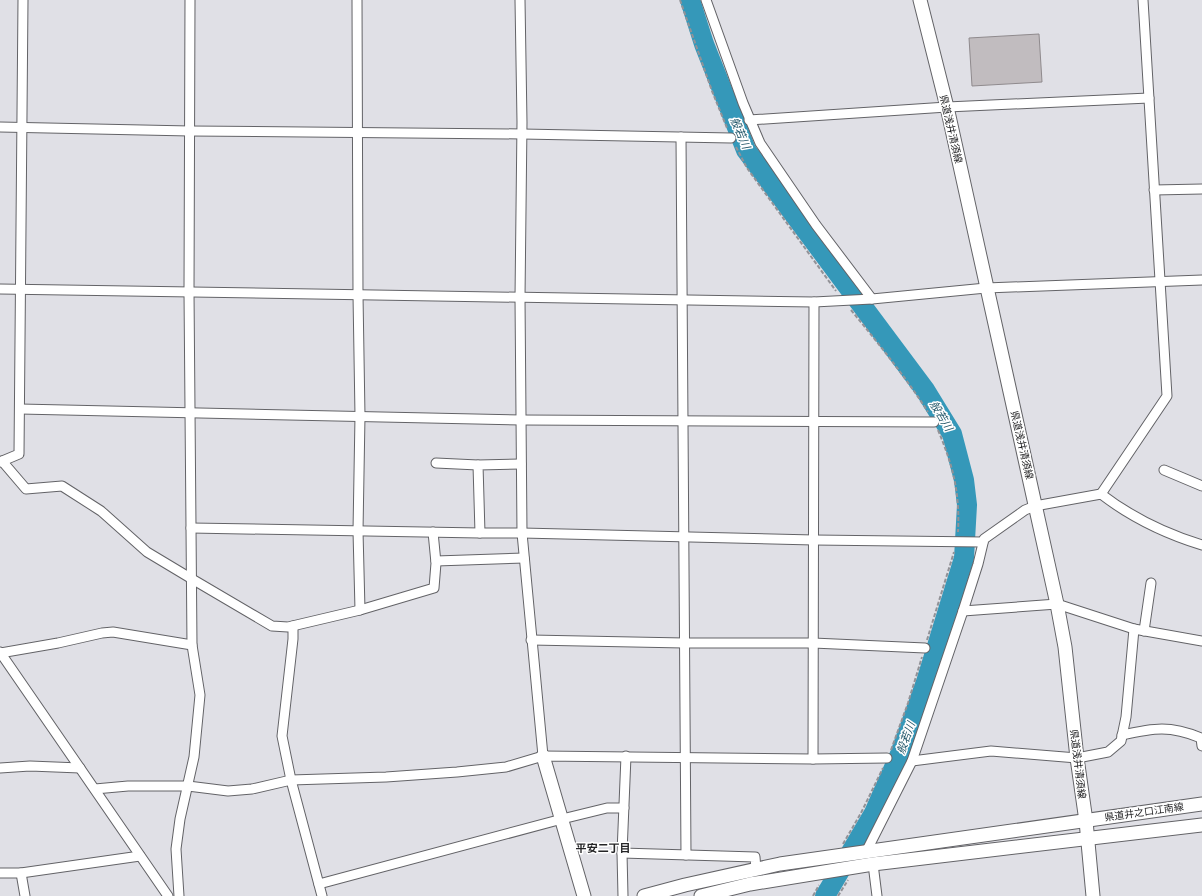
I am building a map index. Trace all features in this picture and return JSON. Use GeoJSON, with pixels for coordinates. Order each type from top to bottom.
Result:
{"type":"FeatureCollection","features":[{"type":"Feature","properties":{"kind":"main road","name":"県道浅井清須線"},"geometry":{"type":"LineString","coordinates":[[920,0],[947,107],[1057,604],[1065,647],[1076,758],[1086,821],[1093,896]]}},
{"type":"Feature","properties":{"kind":"main road"},"geometry":{"type":"LineString","coordinates":[[544,756],[584,896]]}},
{"type":"Feature","properties":{"kind":"main road","name":"県道井之口江南線"},"geometry":{"type":"LineString","coordinates":[[644,896],[685,885],[780,864],[1202,804]]}},
{"type":"Feature","properties":{"kind":"main road","name":"県道井之口江南線"},"geometry":{"type":"LineString","coordinates":[[701,896],[750,884],[851,867],[1202,825]]}},
{"type":"Feature","properties":{"kind":"street"},"geometry":{"type":"LineString","coordinates":[[23,0],[19,454],[1,462],[26,489],[62,486],[102,511],[148,552],[272,626],[293,626],[360,610],[434,588],[436,561],[433,532]]}},
{"type":"Feature","properties":{"kind":"street"},"geometry":{"type":"LineString","coordinates":[[179,896],[176,849],[194,757],[200,695],[192,645],[190,413],[190,0]]}},
{"type":"Feature","properties":{"kind":"street"},"geometry":{"type":"LineString","coordinates":[[358,0],[358,295],[360,416],[358,531],[360,610]]}},
{"type":"Feature","properties":{"kind":"street"},"geometry":{"type":"LineString","coordinates":[[520,0],[522,134],[520,298],[522,532],[531,640],[544,756]]}},
{"type":"Feature","properties":{"kind":"street"},"geometry":{"type":"LineString","coordinates":[[706,0],[749,120],[764,151],[816,226],[872,299]]}},
{"type":"Feature","properties":{"kind":"street"},"geometry":{"type":"LineString","coordinates":[[863,852],[912,761],[978,564],[984,539],[1025,510],[1035,506],[1101,494],[1168,396],[1143,0]]}},
{"type":"Feature","properties":{"kind":"street"},"geometry":{"type":"LineString","coordinates":[[749,120],[947,107],[1149,98]]}},
{"type":"Feature","properties":{"kind":"street"},"geometry":{"type":"LineString","coordinates":[[0,127],[358,134],[522,134],[731,138]]}},
{"type":"Feature","properties":{"kind":"street"},"geometry":{"type":"LineString","coordinates":[[681,137],[686,855]]}},
{"type":"Feature","properties":{"kind":"street"},"geometry":{"type":"LineString","coordinates":[[1154,190],[1202,189]]}},
{"type":"Feature","properties":{"kind":"street"},"geometry":{"type":"LineString","coordinates":[[0,289],[814,302],[872,299],[986,288],[1202,280]]}},
{"type":"Feature","properties":{"kind":"street"},"geometry":{"type":"LineString","coordinates":[[813,759],[814,302]]}},
{"type":"Feature","properties":{"kind":"street"},"geometry":{"type":"LineString","coordinates":[[20,410],[522,420],[814,423],[934,422]]}},
{"type":"Feature","properties":{"kind":"street"},"geometry":{"type":"LineString","coordinates":[[436,463],[478,465],[521,464]]}},
{"type":"Feature","properties":{"kind":"street"},"geometry":{"type":"LineString","coordinates":[[478,465],[480,533]]}},
{"type":"Feature","properties":{"kind":"street"},"geometry":{"type":"LineString","coordinates":[[1164,470],[1202,486]]}},
{"type":"Feature","properties":{"kind":"street"},"geometry":{"type":"LineString","coordinates":[[1101,494],[1116,505],[1155,527],[1202,545]]}},
{"type":"Feature","properties":{"kind":"street"},"geometry":{"type":"LineString","coordinates":[[191,528],[480,533],[522,532],[814,540],[983,542]]}},
{"type":"Feature","properties":{"kind":"street"},"geometry":{"type":"LineString","coordinates":[[436,561],[524,558]]}},
{"type":"Feature","properties":{"kind":"street"},"geometry":{"type":"LineString","coordinates":[[1144,631],[1150,583]]}},
{"type":"Feature","properties":{"kind":"street"},"geometry":{"type":"LineString","coordinates":[[963,610],[1057,604],[1134,629],[1202,641]]}},
{"type":"Feature","properties":{"kind":"street"},"geometry":{"type":"LineString","coordinates":[[293,626],[293,639],[282,736],[291,780],[322,896]]}},
{"type":"Feature","properties":{"kind":"street"},"geometry":{"type":"LineString","coordinates":[[912,761],[991,751],[1076,758],[1108,752],[1122,741],[1126,717],[1134,629]]}},
{"type":"Feature","properties":{"kind":"street"},"geometry":{"type":"LineString","coordinates":[[168,896],[0,653],[113,632],[192,645]]}},
{"type":"Feature","properties":{"kind":"street"},"geometry":{"type":"LineString","coordinates":[[531,640],[684,643],[813,643],[925,648]]}},
{"type":"Feature","properties":{"kind":"street"},"geometry":{"type":"LineString","coordinates":[[1122,735],[1144,730],[1166,728],[1185,732],[1201,738],[1202,746]]}},
{"type":"Feature","properties":{"kind":"street"},"geometry":{"type":"LineString","coordinates":[[95,789],[128,786],[188,786],[228,791],[252,789],[291,780],[457,772],[506,767],[544,756],[813,759],[888,758]]}},
{"type":"Feature","properties":{"kind":"street"},"geometry":{"type":"LineString","coordinates":[[623,896],[622,853],[626,756]]}},
{"type":"Feature","properties":{"kind":"street"},"geometry":{"type":"LineString","coordinates":[[0,768],[30,766],[80,768]]}},
{"type":"Feature","properties":{"kind":"street"},"geometry":{"type":"LineString","coordinates":[[319,884],[562,819],[607,808],[624,808]]}},
{"type":"Feature","properties":{"kind":"street"},"geometry":{"type":"LineString","coordinates":[[622,853],[755,857],[756,869]]}},
{"type":"Feature","properties":{"kind":"street"},"geometry":{"type":"LineString","coordinates":[[0,873],[20,873],[140,856]]}},
{"type":"Feature","properties":{"kind":"street"},"geometry":{"type":"LineString","coordinates":[[873,864],[878,896]]}},
{"type":"Feature","properties":{"kind":"street"},"geometry":{"type":"LineString","coordinates":[[20,873],[25,896]]}},
{"type":"Feature","properties":{"kind":"building"},"geometry":{"type":"Polygon","coordinates":[[[1039,34],[1042,82],[972,86],[969,38],[1039,34]]]}},
{"type":"Feature","properties":{"kind":"waterway","name":"般若川"},"geometry":{"type":"LineString","coordinates":[[690,0],[704,44],[746,150],[925,390],[952,434],[964,480],[967,505],[964,558],[926,682],[900,754],[874,813],[825,896]]}},
{"type":"Feature","properties":{"kind":"district","name":"平安二丁目"},"geometry":{"type":"Point","coordinates":[603,848]}}]}
